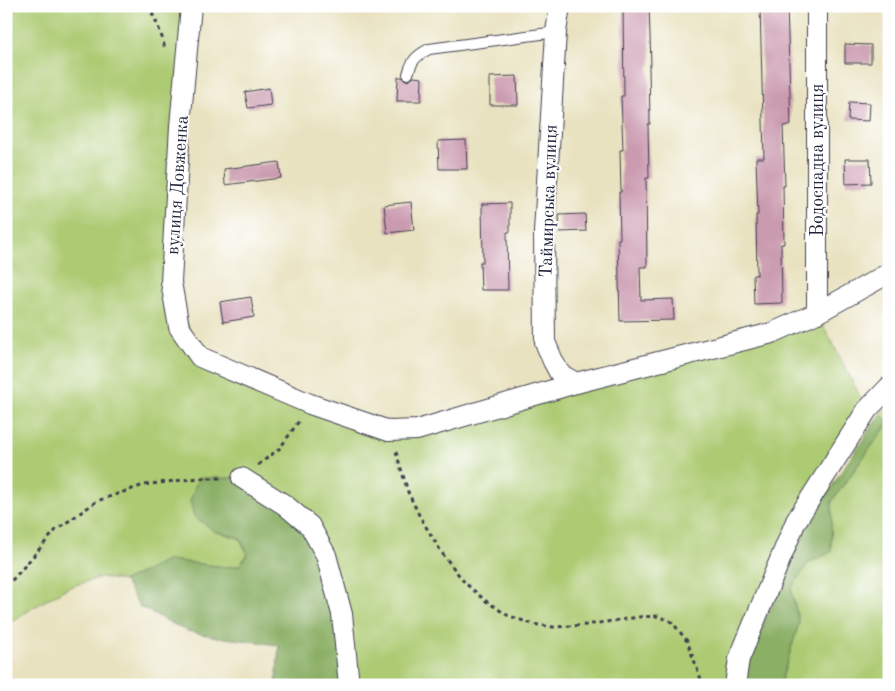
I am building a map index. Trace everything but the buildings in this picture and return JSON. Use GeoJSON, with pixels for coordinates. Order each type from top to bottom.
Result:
{"type":"FeatureCollection","features":[{"type":"Feature","properties":{"kind":"street","name":"вулиця Довженка"},"geometry":{"type":"LineString","coordinates":[[191,6],[180,126],[171,282],[179,327],[200,358],[310,404]]}},
{"type":"Feature","properties":{"kind":"street","name":"Таймирська вулиця"},"geometry":{"type":"LineString","coordinates":[[560,6],[556,32],[544,232],[545,342],[552,361],[560,374],[576,383]]}},
{"type":"Feature","properties":{"kind":"street","name":"Водоспадна вулиця"},"geometry":{"type":"LineString","coordinates":[[817,6],[817,313]]}},
{"type":"Feature","properties":{"kind":"street"},"geometry":{"type":"LineString","coordinates":[[310,404],[389,431],[417,430],[576,383],[772,333],[817,313],[889,273]]}},
{"type":"Feature","properties":{"kind":"street"},"geometry":{"type":"LineString","coordinates":[[735,685],[739,659],[796,521],[867,410],[889,387]]}},
{"type":"Feature","properties":{"kind":"street"},"geometry":{"type":"LineString","coordinates":[[242,478],[285,505],[310,526],[326,555],[342,614],[350,685]]}},
{"type":"Feature","properties":{"kind":"lane"},"geometry":{"type":"LineString","coordinates":[[408,74],[411,64],[419,54],[429,49],[556,32]]}},
{"type":"Feature","properties":{"kind":"path"},"geometry":{"type":"LineString","coordinates":[[6,586],[56,530],[98,501],[144,485],[198,478],[242,478],[280,448],[310,404]]}},
{"type":"Feature","properties":{"kind":"path"},"geometry":{"type":"LineString","coordinates":[[389,431],[408,492],[420,517],[442,554],[465,583],[486,601],[507,615],[532,624],[553,627],[658,616],[672,622],[687,641],[703,685]]}},
{"type":"Feature","properties":{"kind":"green space"},"geometry":{"type":"Polygon","coordinates":[[[6,6],[191,6],[171,282],[200,357],[389,431],[817,313],[867,410],[796,521],[735,685],[349,685],[326,555],[213,531],[239,538],[248,554],[239,566],[225,567],[169,560],[124,581],[101,577],[67,588],[6,625],[6,6]]]}},
{"type":"Feature","properties":{"kind":"green space"},"geometry":{"type":"Polygon","coordinates":[[[889,403],[889,422],[880,414],[889,403]]]}},
{"type":"Feature","properties":{"kind":"green space"},"geometry":{"type":"Polygon","coordinates":[[[880,414],[889,422],[832,501],[831,552],[808,563],[791,589],[799,623],[780,685],[744,685],[747,662],[806,525],[880,414]]]}},
{"type":"Feature","properties":{"kind":"green space"},"geometry":{"type":"Polygon","coordinates":[[[889,422],[889,685],[780,685],[799,623],[791,589],[808,563],[831,552],[832,501],[889,422]]]}},
{"type":"Feature","properties":{"kind":"green space"},"geometry":{"type":"Polygon","coordinates":[[[198,478],[242,478],[310,526],[349,685],[276,685],[279,645],[187,631],[140,607],[124,581],[169,560],[225,567],[239,566],[248,554],[240,538],[214,531],[194,516],[190,501],[198,478]]]}}]}
